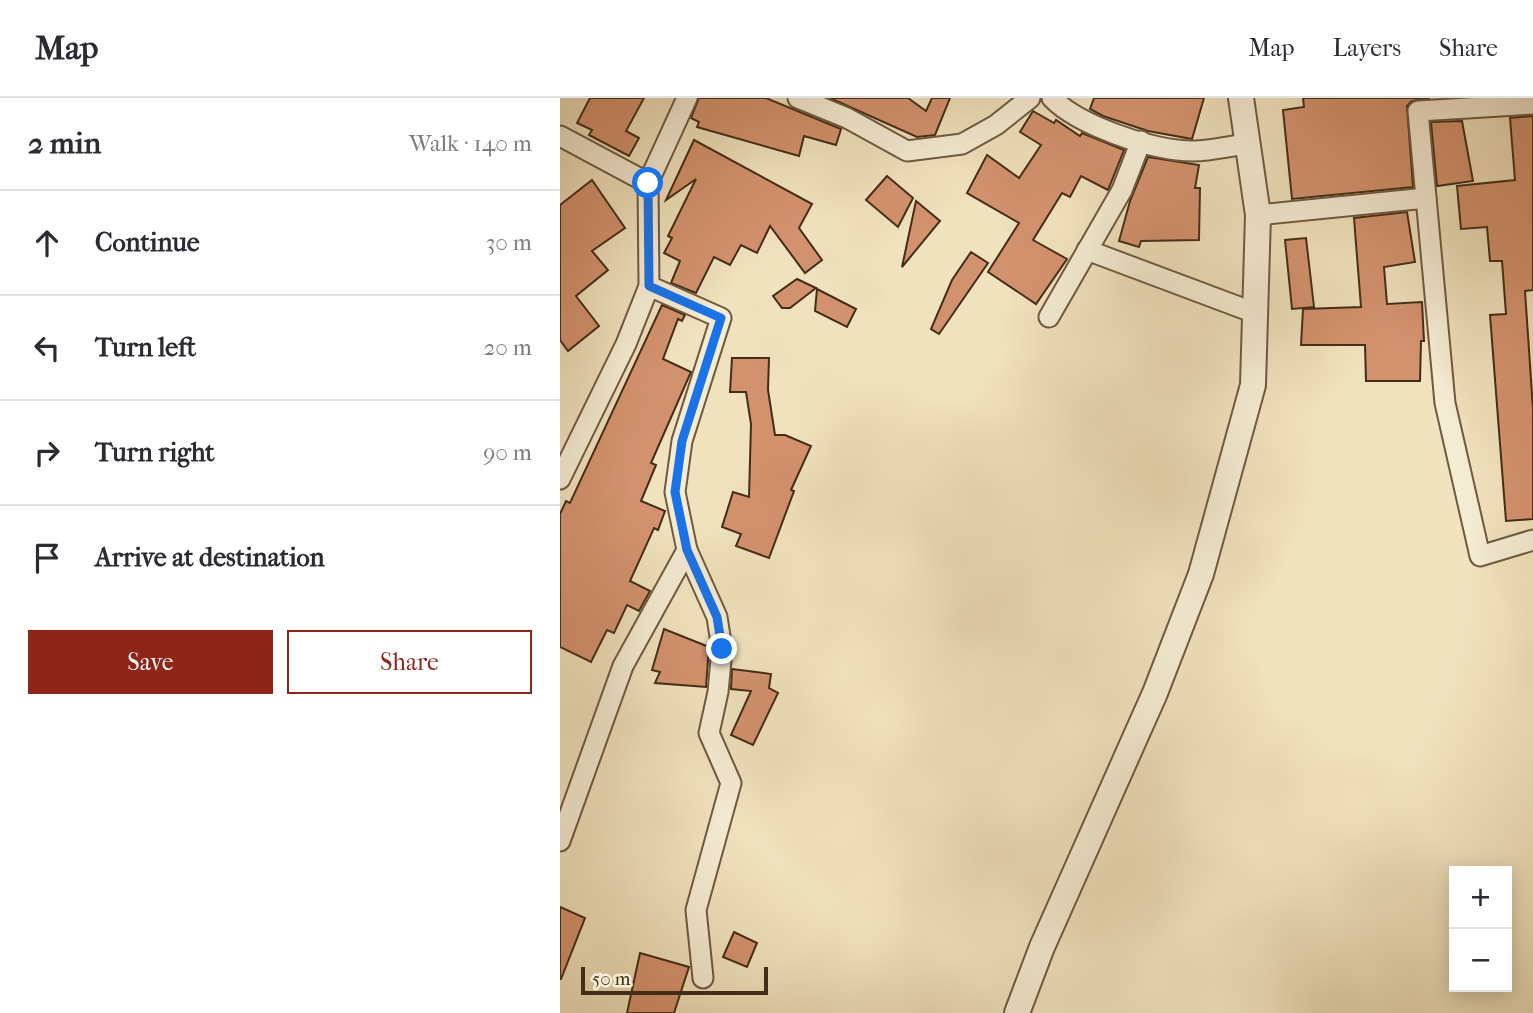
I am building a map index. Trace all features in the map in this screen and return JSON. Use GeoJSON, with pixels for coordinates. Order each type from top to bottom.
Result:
{"type":"FeatureCollection","features":[{"type":"Feature","properties":{"kind":"street"},"geometry":{"type":"LineString","coordinates":[[560,479],[626,344],[649,286],[648,183],[687,98]]}},
{"type":"Feature","properties":{"kind":"street"},"geometry":{"type":"LineString","coordinates":[[798,98],[847,118],[907,151],[962,145],[996,125],[1030,98]]}},
{"type":"Feature","properties":{"kind":"street"},"geometry":{"type":"LineString","coordinates":[[1052,98],[1063,110],[1122,138],[1192,151],[1247,144]]}},
{"type":"Feature","properties":{"kind":"street"},"geometry":{"type":"LineString","coordinates":[[1017,1013],[1042,947],[1155,693],[1201,574],[1253,385],[1258,215],[1241,98]]}},
{"type":"Feature","properties":{"kind":"street"},"geometry":{"type":"LineString","coordinates":[[1533,104],[1417,105],[1445,403],[1480,556],[1533,540]]}},
{"type":"Feature","properties":{"kind":"street"},"geometry":{"type":"LineString","coordinates":[[560,136],[648,183]]}},
{"type":"Feature","properties":{"kind":"street"},"geometry":{"type":"LineString","coordinates":[[1049,317],[1122,190],[1141,141]]}},
{"type":"Feature","properties":{"kind":"street"},"geometry":{"type":"LineString","coordinates":[[1258,215],[1426,198]]}},
{"type":"Feature","properties":{"kind":"street"},"geometry":{"type":"LineString","coordinates":[[1087,250],[1255,313]]}},
{"type":"Feature","properties":{"kind":"street"},"geometry":{"type":"LineString","coordinates":[[649,286],[721,318],[682,441],[675,492],[687,550],[717,617],[722,649],[718,692],[709,733],[731,783],[696,910],[703,978]]}},
{"type":"Feature","properties":{"kind":"street"},"geometry":{"type":"LineString","coordinates":[[560,841],[623,666],[687,550]]}},
{"type":"Feature","properties":{"kind":"building"},"geometry":{"type":"Polygon","coordinates":[[[590,98],[644,98],[626,131],[639,138],[629,156],[589,135],[592,130],[577,123],[590,98]]]}},
{"type":"Feature","properties":{"kind":"building"},"geometry":{"type":"Polygon","coordinates":[[[699,98],[766,98],[841,129],[836,145],[804,136],[799,156],[697,127],[699,122],[691,118],[699,98]]]}},
{"type":"Feature","properties":{"kind":"building"},"geometry":{"type":"Polygon","coordinates":[[[830,98],[908,98],[926,111],[932,98],[950,98],[935,135],[917,137],[830,98]]]}},
{"type":"Feature","properties":{"kind":"building"},"geometry":{"type":"Polygon","coordinates":[[[1094,98],[1204,98],[1192,139],[1148,131],[1103,116],[1090,109],[1094,98]]]}},
{"type":"Feature","properties":{"kind":"building"},"geometry":{"type":"Polygon","coordinates":[[[1303,98],[1430,98],[1412,101],[1407,106],[1413,187],[1292,199],[1283,110],[1304,107],[1303,98]]]}},
{"type":"Feature","properties":{"kind":"building"},"geometry":{"type":"Polygon","coordinates":[[[1033,111],[1054,123],[1056,120],[1080,136],[1082,133],[1124,150],[1108,190],[1081,176],[1070,197],[1062,193],[1033,240],[1067,259],[1036,304],[988,272],[1019,223],[967,193],[987,155],[1019,178],[1041,145],[1020,132],[1033,111]]]}},
{"type":"Feature","properties":{"kind":"building"},"geometry":{"type":"Polygon","coordinates":[[[1533,116],[1533,290],[1525,291],[1533,409],[1533,519],[1506,521],[1490,315],[1506,314],[1502,261],[1490,261],[1487,227],[1461,229],[1457,186],[1515,180],[1510,118],[1533,116]]]}},
{"type":"Feature","properties":{"kind":"building"},"geometry":{"type":"Polygon","coordinates":[[[1462,121],[1473,181],[1437,186],[1431,122],[1462,121]]]}},
{"type":"Feature","properties":{"kind":"building"},"geometry":{"type":"Polygon","coordinates":[[[694,140],[812,204],[799,228],[822,260],[805,273],[770,226],[757,253],[741,245],[730,265],[714,257],[696,293],[671,283],[680,261],[664,253],[672,238],[668,236],[696,179],[666,200],[694,140]]]}},
{"type":"Feature","properties":{"kind":"building"},"geometry":{"type":"Polygon","coordinates":[[[1148,157],[1199,165],[1195,188],[1200,188],[1199,240],[1141,241],[1139,247],[1119,241],[1130,201],[1148,157]]]}},
{"type":"Feature","properties":{"kind":"building"},"geometry":{"type":"Polygon","coordinates":[[[887,176],[913,198],[898,227],[866,200],[887,176]]]}},
{"type":"Feature","properties":{"kind":"building"},"geometry":{"type":"Polygon","coordinates":[[[592,180],[625,228],[592,251],[608,270],[576,296],[599,326],[568,351],[560,340],[560,205],[592,180]]]}},
{"type":"Feature","properties":{"kind":"building"},"geometry":{"type":"Polygon","coordinates":[[[916,201],[940,221],[902,267],[916,201]]]}},
{"type":"Feature","properties":{"kind":"building"},"geometry":{"type":"Polygon","coordinates":[[[1407,212],[1415,262],[1384,267],[1387,304],[1422,302],[1424,341],[1421,341],[1420,381],[1366,381],[1365,345],[1301,345],[1303,309],[1361,307],[1354,218],[1407,212]]]}},
{"type":"Feature","properties":{"kind":"building"},"geometry":{"type":"Polygon","coordinates":[[[1306,238],[1314,307],[1292,309],[1285,240],[1306,238]]]}},
{"type":"Feature","properties":{"kind":"building"},"geometry":{"type":"Polygon","coordinates":[[[971,252],[988,263],[939,334],[931,329],[952,280],[971,252]]]}},
{"type":"Feature","properties":{"kind":"building"},"geometry":{"type":"Polygon","coordinates":[[[797,279],[816,288],[790,308],[782,308],[773,296],[797,279]]]}},
{"type":"Feature","properties":{"kind":"building"},"geometry":{"type":"Polygon","coordinates":[[[817,289],[856,309],[847,327],[815,311],[817,289]]]}},
{"type":"Feature","properties":{"kind":"building"},"geometry":{"type":"Polygon","coordinates":[[[662,305],[685,315],[682,321],[678,319],[663,359],[691,372],[651,463],[656,465],[641,501],[665,511],[658,530],[654,528],[630,581],[650,591],[639,611],[627,605],[614,633],[607,630],[591,662],[560,647],[560,514],[566,501],[570,503],[662,305]]]}},
{"type":"Feature","properties":{"kind":"building"},"geometry":{"type":"Polygon","coordinates":[[[732,358],[769,358],[768,390],[775,435],[785,435],[811,446],[791,490],[794,491],[769,558],[736,546],[741,534],[722,527],[733,492],[749,497],[751,424],[746,392],[730,392],[732,358]]]}},
{"type":"Feature","properties":{"kind":"building"},"geometry":{"type":"Polygon","coordinates":[[[664,629],[709,647],[706,687],[655,683],[660,672],[652,670],[664,629]]]}},
{"type":"Feature","properties":{"kind":"building"},"geometry":{"type":"Polygon","coordinates":[[[732,669],[771,674],[769,688],[778,693],[753,745],[731,735],[751,691],[731,689],[732,669]]]}},
{"type":"Feature","properties":{"kind":"building"},"geometry":{"type":"Polygon","coordinates":[[[560,907],[585,918],[561,979],[560,979],[560,907]]]}},
{"type":"Feature","properties":{"kind":"building"},"geometry":{"type":"Polygon","coordinates":[[[734,932],[757,943],[747,967],[723,957],[734,932]]]}},
{"type":"Feature","properties":{"kind":"building"},"geometry":{"type":"Polygon","coordinates":[[[640,953],[689,967],[674,1013],[627,1013],[640,953]]]}},
{"type":"Feature","properties":{"kind":"route"},"geometry":{"type":"LineString","coordinates":[[648,183],[649,286],[691,306],[706,309],[721,318],[682,441],[675,492],[687,550],[717,617],[722,649]]}}]}
